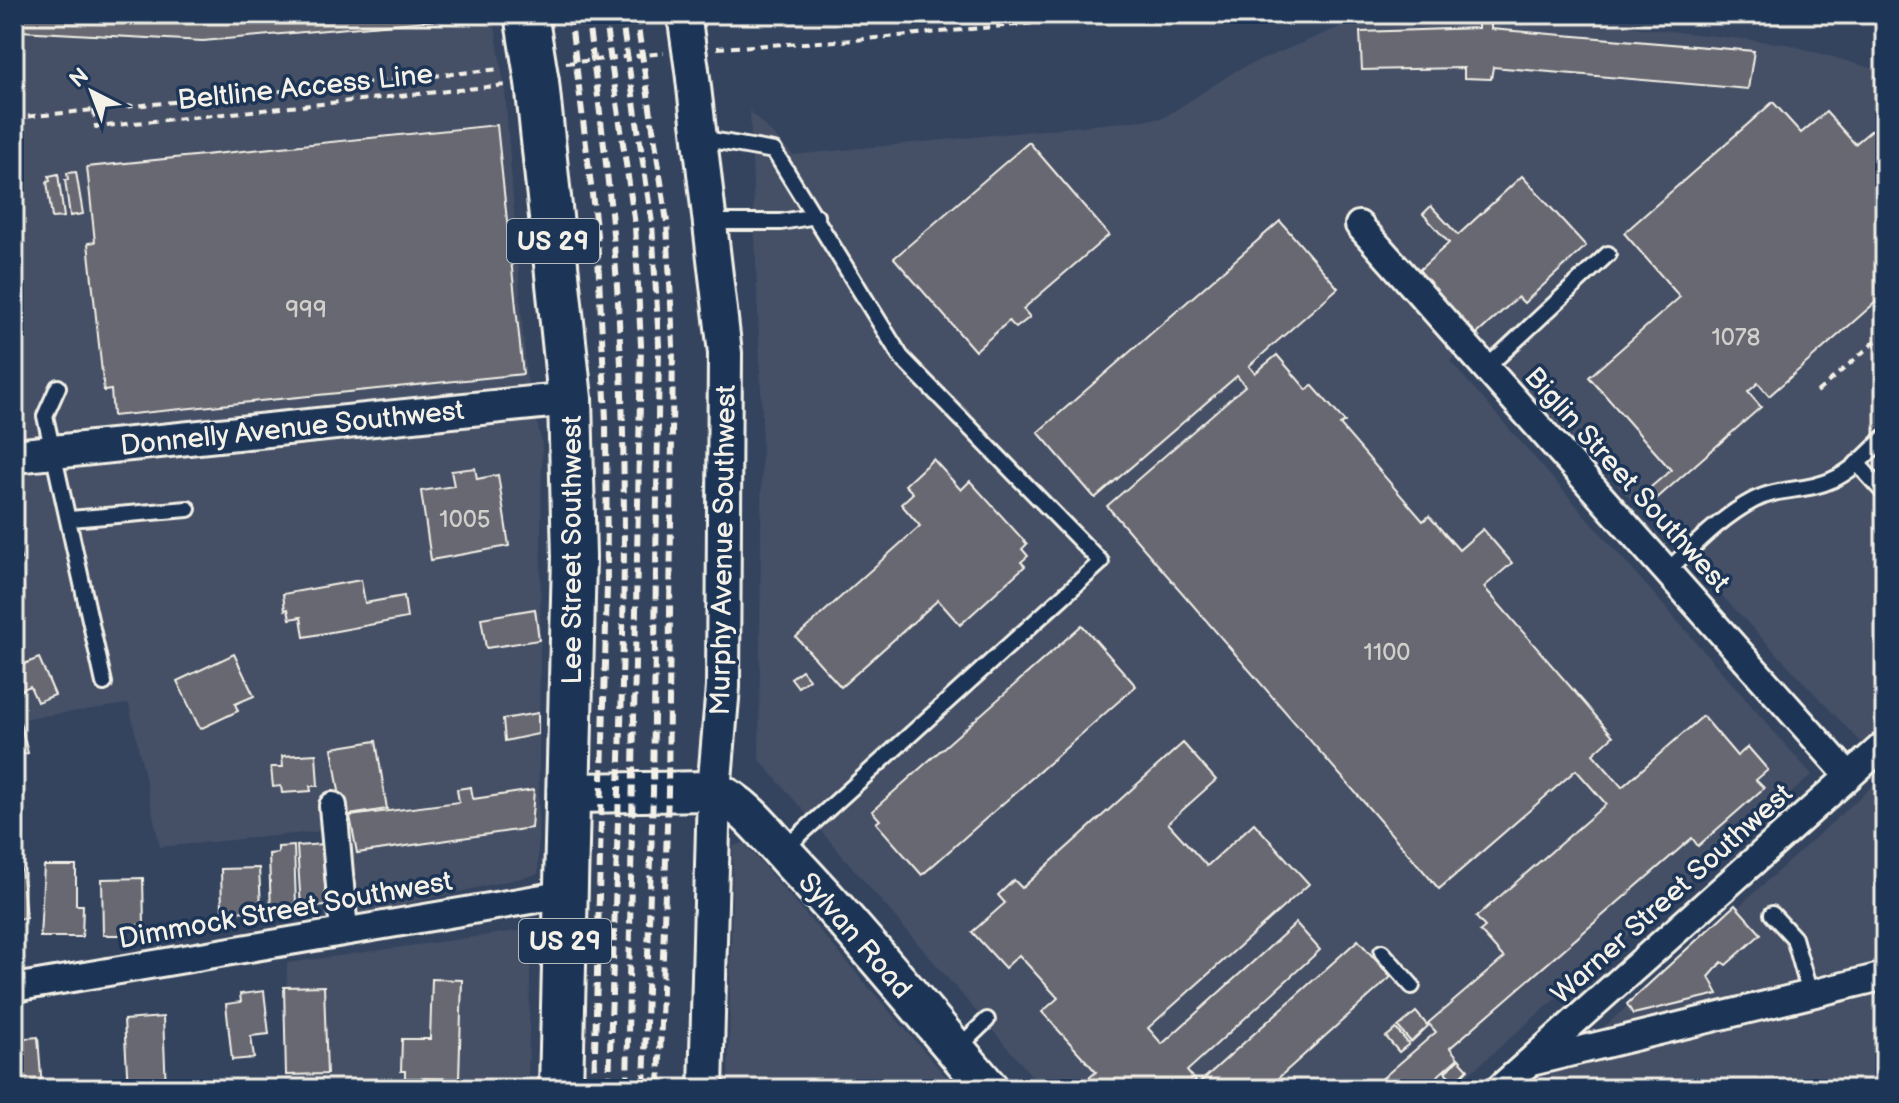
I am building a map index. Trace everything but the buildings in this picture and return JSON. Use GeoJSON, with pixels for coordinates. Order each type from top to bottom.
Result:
{"type":"FeatureCollection","features":[{"type":"Feature","properties":{"kind":"main road","name":"Lee Street Southwest"},"geometry":{"type":"LineString","coordinates":[[526,14],[570,399],[574,557],[561,1089]]}},
{"type":"Feature","properties":{"kind":"main road","name":"Sylvan Road"},"geometry":{"type":"LineString","coordinates":[[714,791],[729,797],[782,851],[989,1089]]}},
{"type":"Feature","properties":{"kind":"main road"},"geometry":{"type":"LineString","coordinates":[[570,793],[714,791]]}},
{"type":"Feature","properties":{"kind":"street","name":"Murphy Avenue Southwest"},"geometry":{"type":"LineString","coordinates":[[684,14],[725,353],[723,687],[714,791],[706,1089]]}},
{"type":"Feature","properties":{"kind":"street","name":"Biglin Street Southwest"},"geometry":{"type":"LineString","coordinates":[[1359,225],[1849,776]]}},
{"type":"Feature","properties":{"kind":"street","name":"Donnelly Avenue Southwest"},"geometry":{"type":"LineString","coordinates":[[14,456],[570,399]]}},
{"type":"Feature","properties":{"kind":"street","name":"Warner Street Southwest"},"geometry":{"type":"LineString","coordinates":[[1499,1089],[1885,744]]}},
{"type":"Feature","properties":{"kind":"street"},"geometry":{"type":"LineString","coordinates":[[333,806],[344,931]]}},
{"type":"Feature","properties":{"kind":"street","name":"Dimmock Street Southwest"},"geometry":{"type":"LineString","coordinates":[[14,988],[566,894]]}},
{"type":"Feature","properties":{"kind":"street"},"geometry":{"type":"LineString","coordinates":[[1529,1062],[1885,976]]}},
{"type":"Feature","properties":{"kind":"lane"},"geometry":{"type":"LineString","coordinates":[[700,138],[774,151],[901,357],[1101,562],[782,851]]}},
{"type":"Feature","properties":{"kind":"lane"},"geometry":{"type":"LineString","coordinates":[[710,222],[781,222],[816,216]]}},
{"type":"Feature","properties":{"kind":"lane"},"geometry":{"type":"LineString","coordinates":[[1486,368],[1608,254]]}},
{"type":"Feature","properties":{"kind":"lane"},"geometry":{"type":"LineString","coordinates":[[58,387],[45,416],[104,683]]}},
{"type":"Feature","properties":{"kind":"lane"},"geometry":{"type":"LineString","coordinates":[[1667,571],[1733,513],[1779,490],[1830,481],[1857,463],[1885,437]]}},
{"type":"Feature","properties":{"kind":"lane"},"geometry":{"type":"LineString","coordinates":[[1857,463],[1885,494]]}},
{"type":"Feature","properties":{"kind":"lane"},"geometry":{"type":"LineString","coordinates":[[70,519],[188,509]]}},
{"type":"Feature","properties":{"kind":"lane"},"geometry":{"type":"LineString","coordinates":[[1772,914],[1794,938],[1810,994]]}},
{"type":"Feature","properties":{"kind":"lane"},"geometry":{"type":"LineString","coordinates":[[1382,952],[1412,986]]}},
{"type":"Feature","properties":{"kind":"lane"},"geometry":{"type":"LineString","coordinates":[[956,1050],[987,1020]]}},
{"type":"Feature","properties":{"kind":"path"},"geometry":{"type":"LineString","coordinates":[[14,118],[534,72],[1131,14]]}},
{"type":"Feature","properties":{"kind":"path"},"geometry":{"type":"LineString","coordinates":[[1835,14],[1885,24]]}},
{"type":"Feature","properties":{"kind":"path","name":"Beltline Access Line"},"geometry":{"type":"LineString","coordinates":[[94,110],[96,127],[534,72]]}},
{"type":"Feature","properties":{"kind":"path"},"geometry":{"type":"LineString","coordinates":[[1817,392],[1885,333]]}},
{"type":"Feature","properties":{"kind":"shaded area"},"geometry":{"type":"Polygon","coordinates":[[[14,14],[493,14],[505,90],[526,373],[542,444],[538,874],[332,921],[324,831],[160,847],[129,704],[14,720],[14,14]]]}},
{"type":"Feature","properties":{"kind":"shaded area"},"geometry":{"type":"Polygon","coordinates":[[[1514,14],[1787,44],[1885,72],[1885,768],[1477,337],[1450,361],[1812,775],[1452,1089],[1043,1089],[759,759],[762,416],[750,111],[793,155],[1163,118],[1237,70],[1361,18],[1514,14]]]}},
{"type":"Feature","properties":{"kind":"shaded area"},"geometry":{"type":"Polygon","coordinates":[[[1885,775],[1885,1089],[1535,1089],[1885,775]]]}},
{"type":"Feature","properties":{"kind":"shaded area"},"geometry":{"type":"Polygon","coordinates":[[[744,843],[957,1089],[728,1089],[733,846],[744,843]]]}},
{"type":"Feature","properties":{"kind":"shaded area"},"geometry":{"type":"Polygon","coordinates":[[[531,929],[528,1089],[285,1089],[287,963],[531,929]]]}},
{"type":"Feature","properties":{"kind":"railway"},"geometry":{"type":"LineString","coordinates":[[570,14],[597,235],[606,419],[607,586],[594,1089]]}},
{"type":"Feature","properties":{"kind":"railway"},"geometry":{"type":"LineString","coordinates":[[587,14],[614,244],[623,417],[622,705],[609,1089]]}},
{"type":"Feature","properties":{"kind":"railway"},"geometry":{"type":"LineString","coordinates":[[604,14],[635,225],[641,345],[627,1089]]}},
{"type":"Feature","properties":{"kind":"railway"},"geometry":{"type":"LineString","coordinates":[[621,14],[652,223],[659,345],[653,792],[644,1089]]}},
{"type":"Feature","properties":{"kind":"railway"},"geometry":{"type":"LineString","coordinates":[[636,14],[667,222],[673,345],[668,792],[659,1089]]}}]}
